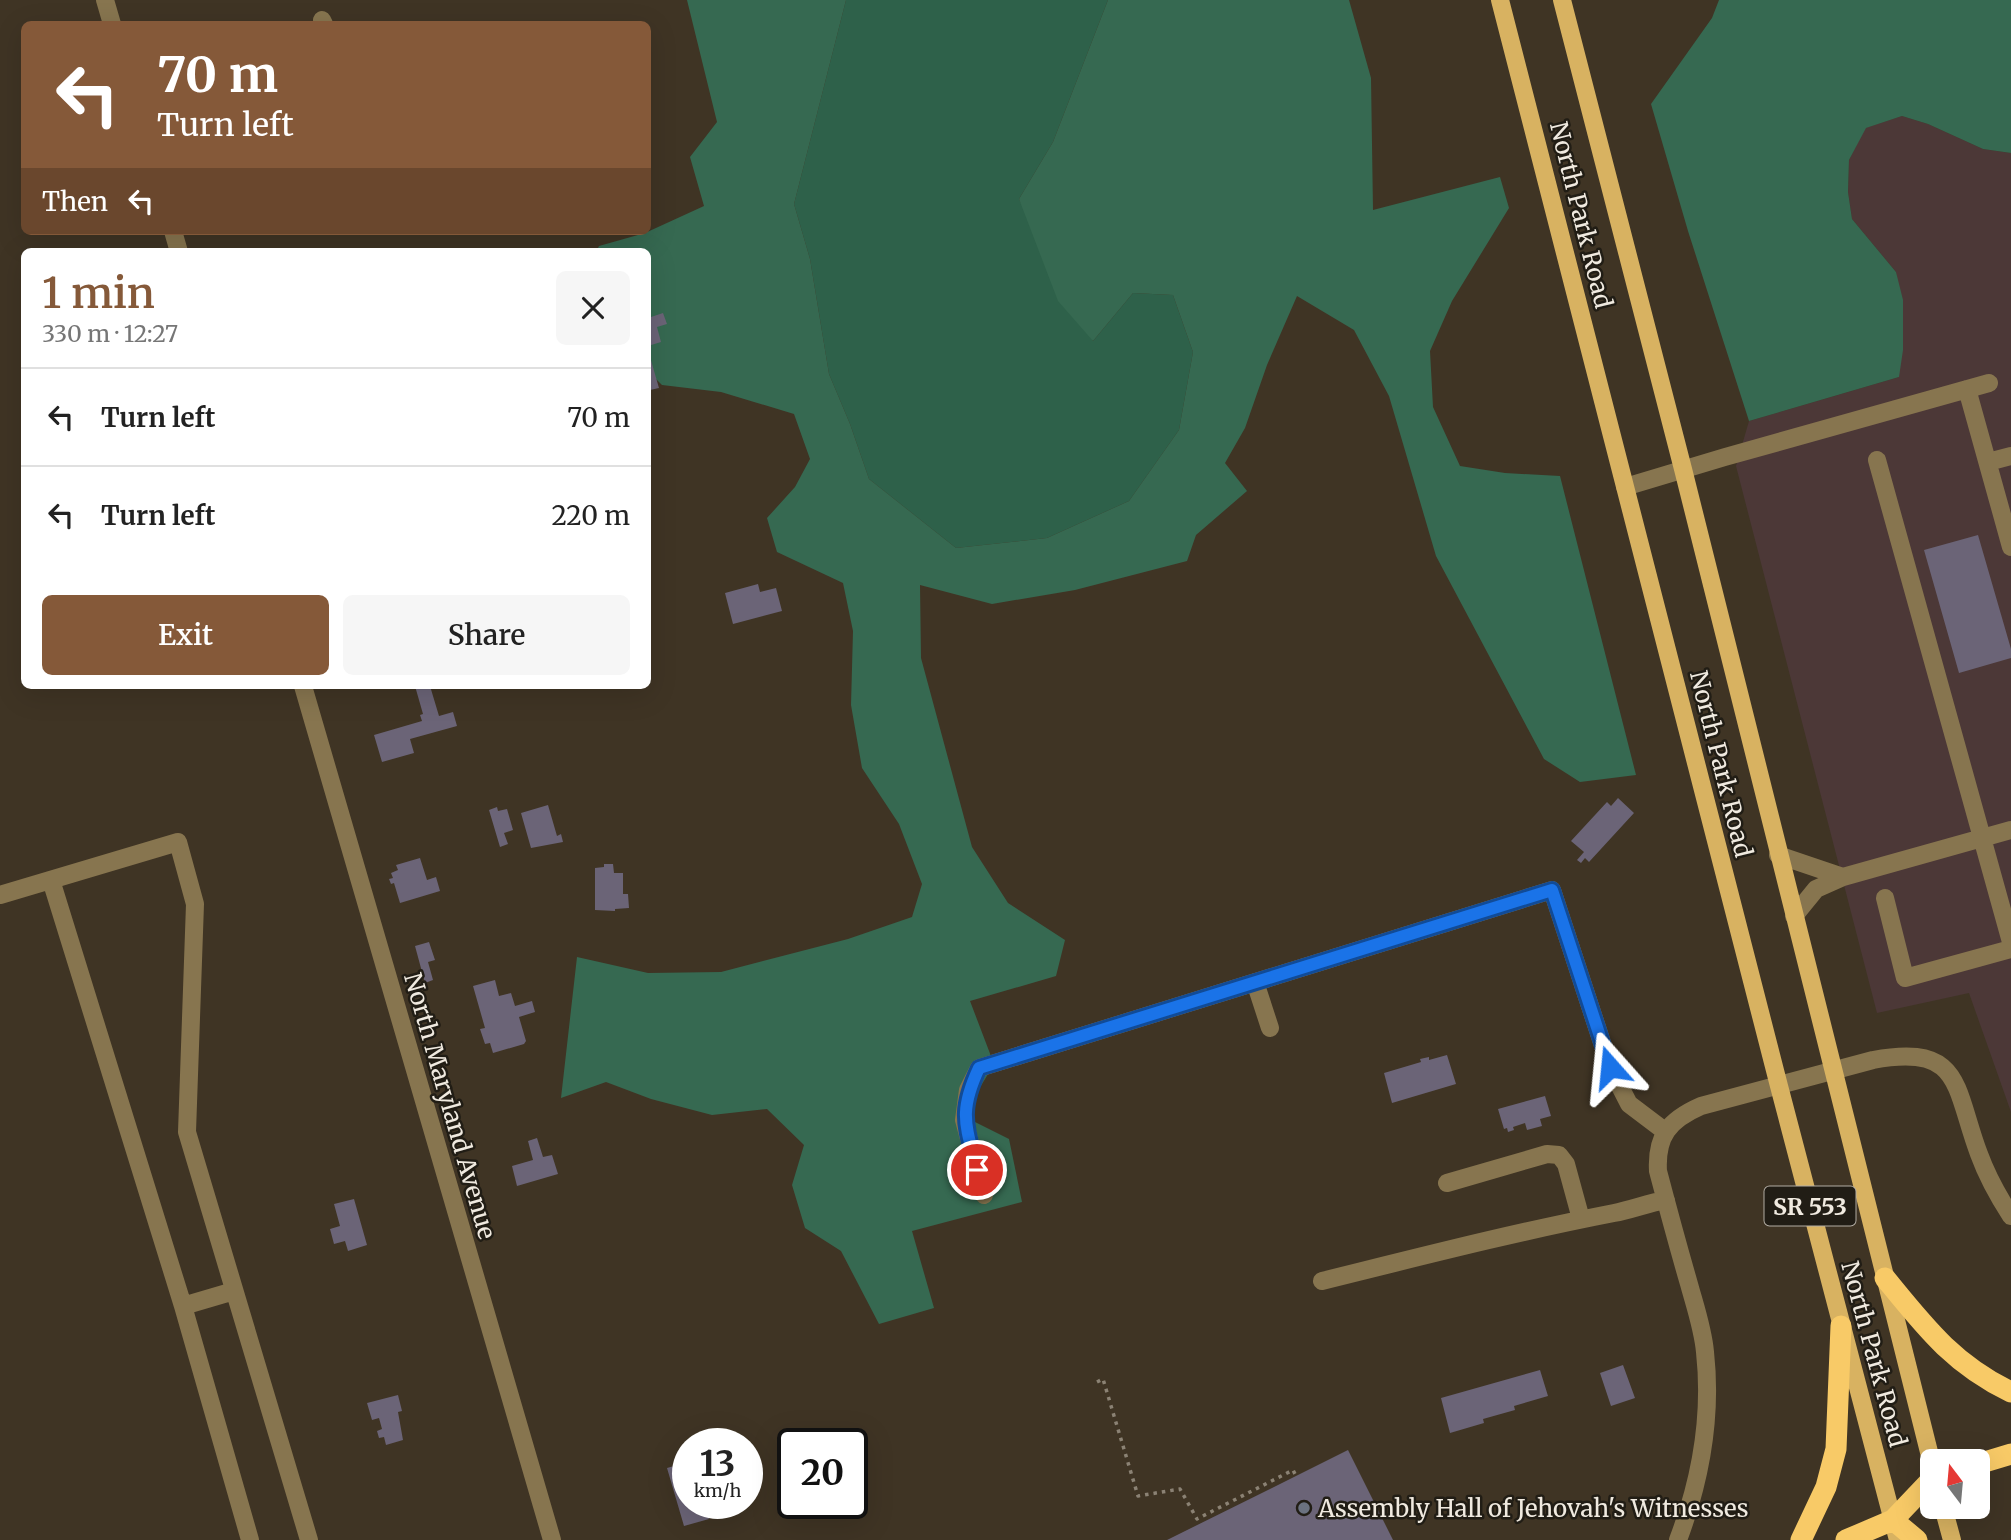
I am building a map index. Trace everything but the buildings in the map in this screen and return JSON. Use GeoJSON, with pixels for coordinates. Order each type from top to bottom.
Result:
{"type":"FeatureCollection","features":[{"type":"Feature","properties":{"kind":"highway"},"geometry":{"type":"LineString","coordinates":[[1885,1278],[1953,1356],[2011,1392]]}},
{"type":"Feature","properties":{"kind":"highway"},"geometry":{"type":"LineString","coordinates":[[1801,1540],[1826,1487],[1836,1449],[1841,1326]]}},
{"type":"Feature","properties":{"kind":"highway"},"geometry":{"type":"LineString","coordinates":[[1990,1460],[2011,1454]]}},
{"type":"Feature","properties":{"kind":"highway"},"geometry":{"type":"LineString","coordinates":[[1895,1530],[1920,1496]]}},
{"type":"Feature","properties":{"kind":"highway"},"geometry":{"type":"LineString","coordinates":[[1846,1540],[1895,1530],[1917,1540]]}},
{"type":"Feature","properties":{"kind":"main road","name":"North Park Road"},"geometry":{"type":"LineString","coordinates":[[1500,0],[1895,1530]]}},
{"type":"Feature","properties":{"kind":"main road","name":"North Park Road"},"geometry":{"type":"LineString","coordinates":[[1562,0],[1683,469],[1928,1449]]}},
{"type":"Feature","properties":{"kind":"main road"},"geometry":{"type":"LineString","coordinates":[[1946,1519],[1952,1540]]}},
{"type":"Feature","properties":{"kind":"street"},"geometry":{"type":"LineString","coordinates":[[105,0],[112,21]]}},
{"type":"Feature","properties":{"kind":"street"},"geometry":{"type":"LineString","coordinates":[[1625,487],[1989,383]]}},
{"type":"Feature","properties":{"kind":"street"},"geometry":{"type":"LineString","coordinates":[[1967,389],[2011,547]]}},
{"type":"Feature","properties":{"kind":"street"},"geometry":{"type":"LineString","coordinates":[[1988,462],[2011,456]]}},
{"type":"Feature","properties":{"kind":"street"},"geometry":{"type":"LineString","coordinates":[[1877,460],[2011,942]]}},
{"type":"Feature","properties":{"kind":"street","name":"North Maryland Avenue"},"geometry":{"type":"LineString","coordinates":[[304,689],[552,1540]]}},
{"type":"Feature","properties":{"kind":"street"},"geometry":{"type":"LineString","coordinates":[[1794,916],[1816,889],[1843,877],[2011,830]]}},
{"type":"Feature","properties":{"kind":"street"},"geometry":{"type":"LineString","coordinates":[[0,895],[178,842],[195,904],[187,1132],[309,1540]]}},
{"type":"Feature","properties":{"kind":"street"},"geometry":{"type":"LineString","coordinates":[[1778,855],[1843,877]]}},
{"type":"Feature","properties":{"kind":"street"},"geometry":{"type":"LineString","coordinates":[[51,880],[183,1306],[250,1540]]}},
{"type":"Feature","properties":{"kind":"street"},"geometry":{"type":"LineString","coordinates":[[984,1195],[964,1120],[968,1090],[979,1068],[1552,890],[1610,1067],[1629,1104],[1666,1132]]}},
{"type":"Feature","properties":{"kind":"street"},"geometry":{"type":"LineString","coordinates":[[1885,898],[1905,978],[2011,948]]}},
{"type":"Feature","properties":{"kind":"street"},"geometry":{"type":"LineString","coordinates":[[1255,982],[1270,1028]]}},
{"type":"Feature","properties":{"kind":"street"},"geometry":{"type":"LineString","coordinates":[[1678,1540],[1699,1476],[1705,1438],[1707,1397],[1704,1342],[1658,1171],[1657,1152],[1666,1132],[1681,1115],[1701,1106],[1900,1055],[1935,1061],[1949,1073],[1959,1090],[1978,1153],[2011,1216]]}},
{"type":"Feature","properties":{"kind":"street"},"geometry":{"type":"LineString","coordinates":[[1447,1182],[1553,1153],[1566,1164],[1581,1219]]}},
{"type":"Feature","properties":{"kind":"street"},"geometry":{"type":"LineString","coordinates":[[1322,1281],[1666,1200]]}},
{"type":"Feature","properties":{"kind":"street"},"geometry":{"type":"LineString","coordinates":[[183,1306],[234,1291]]}},
{"type":"Feature","properties":{"kind":"path"},"geometry":{"type":"LineString","coordinates":[[1097,1382],[1103,1380],[1138,1496],[1180,1489],[1197,1519],[1293,1470],[1296,1476]]}},
{"type":"Feature","properties":{"kind":"shaded area"},"geometry":{"type":"Polygon","coordinates":[[[1902,116],[1928,124],[1983,149],[2011,153],[2011,1112],[1969,993],[1877,1013],[1736,466],[1749,421],[1899,377],[1896,272],[1852,219],[1848,192],[1849,160],[1865,128],[1902,116]]]}},
{"type":"Feature","properties":{"kind":"green space"},"geometry":{"type":"Polygon","coordinates":[[[687,0],[846,0],[794,204],[810,259],[829,374],[869,479],[956,548],[1047,538],[1129,501],[1179,430],[1193,352],[1173,295],[1133,293],[1093,341],[1058,301],[1019,199],[1053,142],[1108,0],[1349,0],[1371,78],[1373,210],[1500,177],[1509,208],[1452,301],[1430,351],[1433,407],[1460,466],[1505,473],[1560,476],[1636,775],[1580,782],[1544,759],[1436,556],[1389,396],[1354,330],[1297,296],[1267,365],[1245,428],[1225,463],[1247,491],[1196,535],[1187,561],[1075,590],[992,604],[920,585],[921,658],[972,847],[1008,903],[1065,940],[1056,976],[970,1001],[994,1064],[963,1116],[1009,1139],[1022,1202],[912,1231],[934,1308],[879,1324],[841,1251],[805,1228],[792,1185],[804,1145],[767,1109],[712,1115],[651,1099],[606,1082],[561,1098],[577,957],[648,973],[721,972],[848,939],[912,917],[922,884],[899,824],[862,768],[851,705],[853,631],[843,583],[777,552],[767,518],[795,487],[810,459],[794,414],[721,392],[662,385],[651,374],[651,248],[598,248],[638,235],[651,235],[651,230],[704,206],[690,157],[717,122],[687,0]]]}},
{"type":"Feature","properties":{"kind":"green space"},"geometry":{"type":"Polygon","coordinates":[[[846,0],[1108,0],[1053,142],[1019,199],[1093,341],[1133,293],[1173,295],[1193,352],[1179,430],[1129,501],[1047,538],[956,548],[869,479],[829,374],[810,259],[794,204],[846,0]]]}},
{"type":"Feature","properties":{"kind":"green space"},"geometry":{"type":"Polygon","coordinates":[[[1719,0],[2011,0],[2011,153],[1983,149],[1928,124],[1902,116],[1866,128],[1849,160],[1848,192],[1852,219],[1896,272],[1903,300],[1903,350],[1899,377],[1749,421],[1688,231],[1651,104],[1712,18],[1719,0]]]}},
{"type":"Feature","properties":{"kind":"place","name":"Assembly Hall of Jehovah's Witnesses"},"geometry":{"type":"Point","coordinates":[1304,1508]}},
{"type":"Feature","properties":{"kind":"route"},"geometry":{"type":"LineString","coordinates":[[977,1170],[964,1120],[968,1090],[979,1068],[1552,890],[1610,1067]]}}]}
